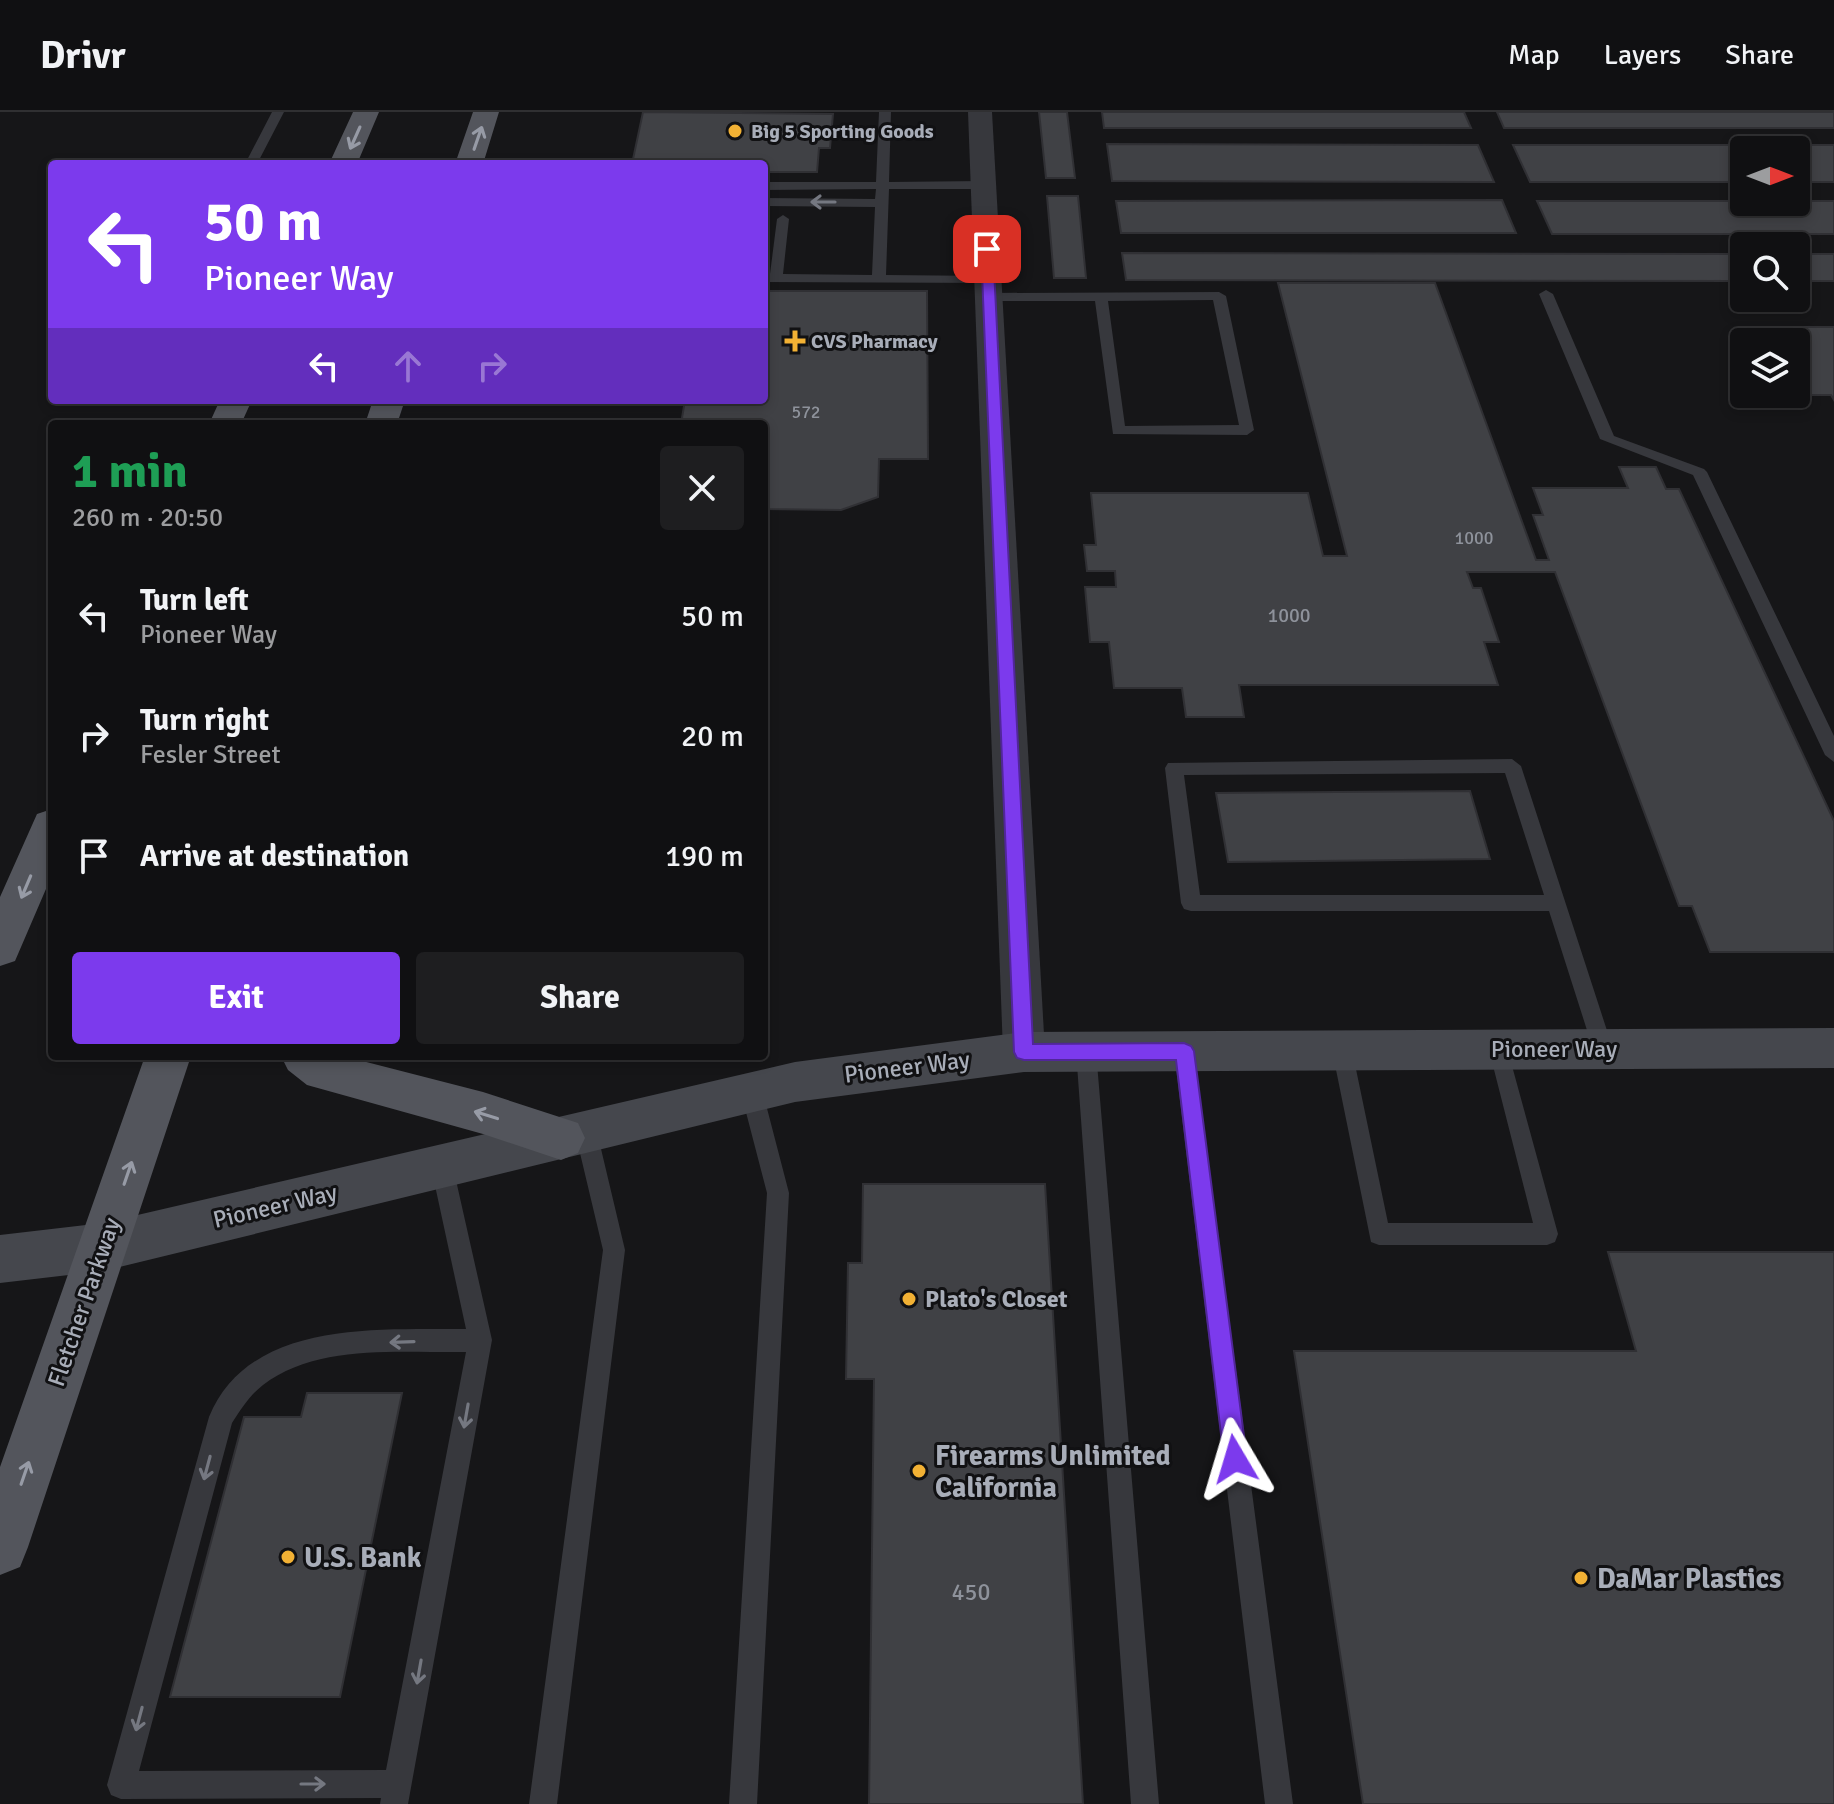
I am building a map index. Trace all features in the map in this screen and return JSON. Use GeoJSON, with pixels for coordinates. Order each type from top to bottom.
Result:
{"type":"FeatureCollection","features":[{"type":"Feature","properties":{"kind":"main road"},"geometry":{"type":"LineString","coordinates":[[345,160],[366,112]]}},
{"type":"Feature","properties":{"kind":"main road"},"geometry":{"type":"LineString","coordinates":[[470,160],[486,112]]}},
{"type":"Feature","properties":{"kind":"main road"},"geometry":{"type":"LineString","coordinates":[[0,948],[48,834]]}},
{"type":"Feature","properties":{"kind":"main road","name":"Pioneer Way"},"geometry":{"type":"LineString","coordinates":[[0,1259],[103,1247],[795,1082],[1024,1052],[1834,1048]]}},
{"type":"Feature","properties":{"kind":"main road","name":"Fletcher Parkway"},"geometry":{"type":"LineString","coordinates":[[0,1547],[167,1060]]}},
{"type":"Feature","properties":{"kind":"main road"},"geometry":{"type":"LineString","coordinates":[[309,1060],[323,1071],[574,1135]]}},
{"type":"Feature","properties":{"kind":"street"},"geometry":{"type":"LineString","coordinates":[[980,112],[1024,1052]]}},
{"type":"Feature","properties":{"kind":"lane"},"geometry":{"type":"LineString","coordinates":[[253,160],[278,112]]}},
{"type":"Feature","properties":{"kind":"lane"},"geometry":{"type":"LineString","coordinates":[[879,279],[885,112]]}},
{"type":"Feature","properties":{"kind":"lane"},"geometry":{"type":"LineString","coordinates":[[768,186],[984,185]]}},
{"type":"Feature","properties":{"kind":"lane"},"geometry":{"type":"LineString","coordinates":[[768,202],[881,203]]}},
{"type":"Feature","properties":{"kind":"lane"},"geometry":{"type":"LineString","coordinates":[[783,219],[770,278],[879,279],[1101,297],[1219,296],[1247,430],[1118,431],[1101,297]]}},
{"type":"Feature","properties":{"kind":"lane"},"geometry":{"type":"LineString","coordinates":[[1546,294],[1608,439],[1699,472],[1834,755]]}},
{"type":"Feature","properties":{"kind":"lane"},"geometry":{"type":"LineString","coordinates":[[1556,903],[1191,903],[1174,768],[1512,766],[1603,1049]]}},
{"type":"Feature","properties":{"kind":"lane"},"geometry":{"type":"LineString","coordinates":[[1342,1050],[1379,1234],[1547,1234],[1499,1050]]}},
{"type":"Feature","properties":{"kind":"lane"},"geometry":{"type":"LineString","coordinates":[[1086,1051],[1145,1804]]}},
{"type":"Feature","properties":{"kind":"lane"},"geometry":{"type":"LineString","coordinates":[[1184,1051],[1279,1804]]}},
{"type":"Feature","properties":{"kind":"lane"},"geometry":{"type":"LineString","coordinates":[[743,1804],[778,1193],[752,1093]]}},
{"type":"Feature","properties":{"kind":"lane"},"geometry":{"type":"LineString","coordinates":[[543,1804],[614,1250],[574,1135]]}},
{"type":"Feature","properties":{"kind":"lane"},"geometry":{"type":"LineString","coordinates":[[442,1167],[480,1340],[396,1794],[121,1785],[221,1417],[238,1391],[258,1373],[285,1358],[318,1350],[362,1344],[480,1340]]}},
{"type":"Feature","properties":{"kind":"building","name":"Big 5 Sporting Goods"},"geometry":{"type":"Polygon","coordinates":[[[643,112],[833,114],[830,148],[819,148],[817,172],[768,172],[768,160],[633,160],[643,112]]]}},
{"type":"Feature","properties":{"kind":"building"},"geometry":{"type":"Polygon","coordinates":[[[1039,112],[1067,112],[1075,178],[1046,178],[1039,112]]]}},
{"type":"Feature","properties":{"kind":"building"},"geometry":{"type":"Polygon","coordinates":[[[1102,112],[1464,112],[1471,128],[1104,128],[1102,112]]]}},
{"type":"Feature","properties":{"kind":"building"},"geometry":{"type":"Polygon","coordinates":[[[1497,112],[1834,112],[1834,128],[1504,128],[1497,112]]]}},
{"type":"Feature","properties":{"kind":"building"},"geometry":{"type":"Polygon","coordinates":[[[1107,144],[1478,145],[1494,182],[1112,181],[1107,144]]]}},
{"type":"Feature","properties":{"kind":"building"},"geometry":{"type":"Polygon","coordinates":[[[1513,145],[1730,145],[1730,182],[1530,182],[1513,145]]]}},
{"type":"Feature","properties":{"kind":"building"},"geometry":{"type":"Polygon","coordinates":[[[1810,145],[1834,145],[1834,182],[1810,182],[1810,145]]]}},
{"type":"Feature","properties":{"kind":"building"},"geometry":{"type":"Polygon","coordinates":[[[1047,196],[1078,196],[1086,278],[1054,278],[1047,196]]]}},
{"type":"Feature","properties":{"kind":"building"},"geometry":{"type":"Polygon","coordinates":[[[1502,200],[1516,233],[1121,233],[1116,201],[1502,200]]]}},
{"type":"Feature","properties":{"kind":"building"},"geometry":{"type":"Polygon","coordinates":[[[1537,201],[1730,201],[1730,216],[1810,216],[1810,201],[1834,201],[1834,234],[1552,234],[1537,201]]]}},
{"type":"Feature","properties":{"kind":"building"},"geometry":{"type":"Polygon","coordinates":[[[1122,253],[1730,254],[1730,281],[1126,280],[1122,253]]]}},
{"type":"Feature","properties":{"kind":"building"},"geometry":{"type":"Polygon","coordinates":[[[1810,254],[1834,254],[1834,281],[1810,281],[1810,254]]]}},
{"type":"Feature","properties":{"kind":"building"},"geometry":{"type":"Polygon","coordinates":[[[1278,283],[1435,283],[1536,560],[1549,560],[1533,515],[1543,515],[1533,488],[1628,488],[1619,467],[1656,467],[1666,489],[1679,489],[1834,821],[1834,952],[1710,952],[1692,906],[1679,906],[1555,572],[1467,572],[1473,588],[1481,588],[1499,642],[1484,642],[1498,685],[1239,685],[1244,717],[1186,717],[1182,688],[1114,688],[1109,642],[1090,642],[1085,587],[1116,587],[1115,571],[1087,571],[1084,545],[1096,545],[1091,493],[1308,493],[1323,556],[1347,556],[1278,283]]]}},
{"type":"Feature","properties":{"kind":"building","name":"CVS Pharmacy"},"geometry":{"type":"Polygon","coordinates":[[[768,291],[927,291],[928,459],[879,459],[878,497],[841,510],[768,509],[768,420],[682,420],[684,404],[768,404],[768,291]]]}},
{"type":"Feature","properties":{"kind":"building"},"geometry":{"type":"Polygon","coordinates":[[[1834,327],[1834,400],[1831,395],[1810,395],[1810,328],[1741,328],[1834,327]]]}},
{"type":"Feature","properties":{"kind":"building"},"geometry":{"type":"Polygon","coordinates":[[[1470,791],[1490,859],[1228,862],[1216,793],[1470,791]]]}},
{"type":"Feature","properties":{"kind":"building"},"geometry":{"type":"Polygon","coordinates":[[[863,1184],[1045,1184],[1083,1804],[869,1804],[874,1379],[846,1379],[848,1263],[862,1263],[863,1184]]]}},
{"type":"Feature","properties":{"kind":"building","name":"DaMar Plastics"},"geometry":{"type":"Polygon","coordinates":[[[1608,1252],[1834,1252],[1834,1804],[1363,1804],[1294,1351],[1636,1351],[1608,1252]]]}},
{"type":"Feature","properties":{"kind":"building","name":"U.S. Bank"},"geometry":{"type":"Polygon","coordinates":[[[307,1393],[402,1393],[340,1697],[170,1697],[244,1417],[301,1417],[307,1393]]]}},
{"type":"Feature","properties":{"kind":"place","name":"Big 5 Sporting Goods"},"geometry":{"type":"Point","coordinates":[735,131]}},
{"type":"Feature","properties":{"kind":"place","name":"CVS Pharmacy"},"geometry":{"type":"Point","coordinates":[795,341]}},
{"type":"Feature","properties":{"kind":"place","name":"Plato's Closet"},"geometry":{"type":"Point","coordinates":[909,1299]}},
{"type":"Feature","properties":{"kind":"place","name":"Firearms Unlimited California"},"geometry":{"type":"Point","coordinates":[919,1471]}},
{"type":"Feature","properties":{"kind":"place","name":"U.S. Bank"},"geometry":{"type":"Point","coordinates":[288,1557]}},
{"type":"Feature","properties":{"kind":"place","name":"DaMar Plastics"},"geometry":{"type":"Point","coordinates":[1581,1578]}},
{"type":"Feature","properties":{"kind":"route"},"geometry":{"type":"LineString","coordinates":[[987,249],[1024,1052],[1184,1051],[1235,1459]]}}]}
